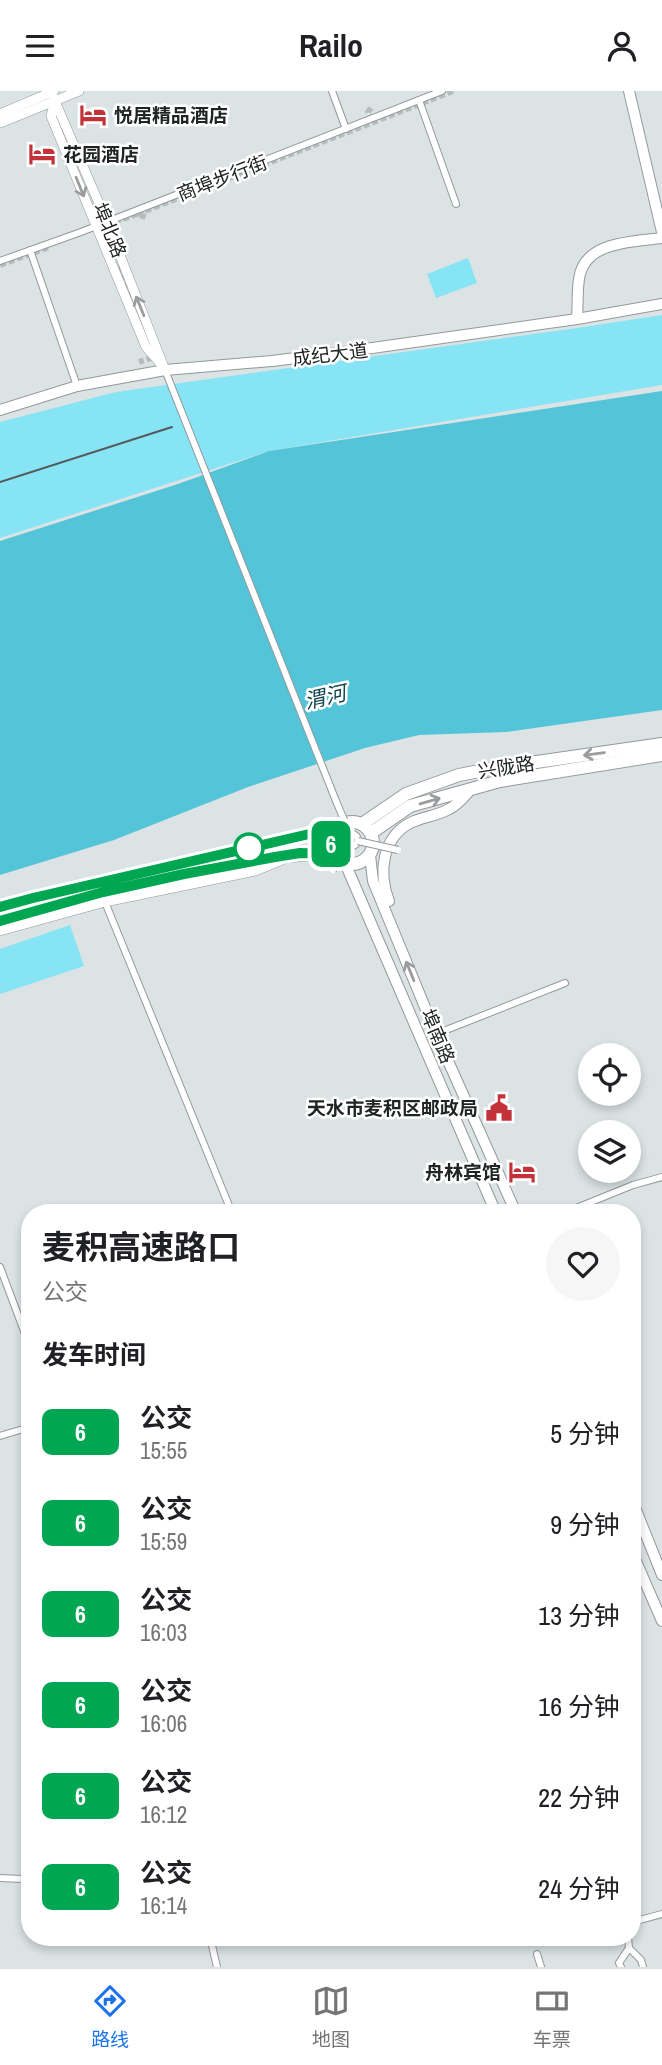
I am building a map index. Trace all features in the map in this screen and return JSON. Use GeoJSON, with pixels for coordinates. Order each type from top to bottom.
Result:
{"type":"FeatureCollection","features":[{"type":"Feature","properties":{"kind":"highway","name":"兴陇路"},"geometry":{"type":"LineString","coordinates":[[366,829],[406,794],[458,775],[662,744]]}},
{"type":"Feature","properties":{"kind":"highway","name":"兴陇路"},"geometry":{"type":"LineString","coordinates":[[366,829],[410,806],[473,787],[662,755]]}},
{"type":"Feature","properties":{"kind":"highway"},"geometry":{"type":"LineString","coordinates":[[0,907],[185,868],[300,853],[334,854],[345,863],[359,863],[370,855],[373,844],[366,829],[349,822],[337,828],[331,841],[334,854]]}},
{"type":"Feature","properties":{"kind":"highway"},"geometry":{"type":"LineString","coordinates":[[0,921],[318,832],[333,834]]}},
{"type":"Feature","properties":{"kind":"main road"},"geometry":{"type":"LineString","coordinates":[[0,114],[53,95],[79,91]]}},
{"type":"Feature","properties":{"kind":"main road"},"geometry":{"type":"LineString","coordinates":[[629,91],[662,232]]}},
{"type":"Feature","properties":{"kind":"main road"},"geometry":{"type":"LineString","coordinates":[[0,123],[53,95]]}},
{"type":"Feature","properties":{"kind":"main road"},"geometry":{"type":"LineString","coordinates":[[53,95],[51,116],[96,227],[146,347],[165,370]]}},
{"type":"Feature","properties":{"kind":"main road","name":"埠北路"},"geometry":{"type":"LineString","coordinates":[[53,95],[107,222],[165,370]]}},
{"type":"Feature","properties":{"kind":"main road"},"geometry":{"type":"LineString","coordinates":[[578,319],[579,277],[593,254],[605,247],[662,238]]}},
{"type":"Feature","properties":{"kind":"main road","name":"成纪大道"},"geometry":{"type":"LineString","coordinates":[[0,411],[77,386],[165,370],[320,355],[662,305]]}},
{"type":"Feature","properties":{"kind":"main road"},"geometry":{"type":"LineString","coordinates":[[401,948],[397,924],[383,879],[384,860],[390,839],[413,822],[447,811],[473,787]]}},
{"type":"Feature","properties":{"kind":"main road"},"geometry":{"type":"LineString","coordinates":[[0,931],[105,902],[255,871],[300,853]]}},
{"type":"Feature","properties":{"kind":"main road","name":"埠南路"},"geometry":{"type":"LineString","coordinates":[[370,855],[373,881],[436,1034],[512,1204]]}},
{"type":"Feature","properties":{"kind":"main road","name":"埠南路"},"geometry":{"type":"LineString","coordinates":[[345,863],[492,1204]]}},
{"type":"Feature","properties":{"kind":"main road"},"geometry":{"type":"LineString","coordinates":[[363,903],[370,895],[379,895]]}},
{"type":"Feature","properties":{"kind":"main road"},"geometry":{"type":"LineString","coordinates":[[641,1522],[662,1575]]}},
{"type":"Feature","properties":{"kind":"main road"},"geometry":{"type":"LineString","coordinates":[[641,1573],[662,1621]]}},
{"type":"Feature","properties":{"kind":"street"},"geometry":{"type":"LineString","coordinates":[[332,91],[346,128]]}},
{"type":"Feature","properties":{"kind":"street","name":"商埠步行街"},"geometry":{"type":"LineString","coordinates":[[0,261],[96,227],[442,91]]}},
{"type":"Feature","properties":{"kind":"street"},"geometry":{"type":"LineString","coordinates":[[419,100],[456,204]]}},
{"type":"Feature","properties":{"kind":"street"},"geometry":{"type":"LineString","coordinates":[[30,250],[77,386]]}},
{"type":"Feature","properties":{"kind":"street"},"geometry":{"type":"LineString","coordinates":[[165,370],[349,834]]}},
{"type":"Feature","properties":{"kind":"street"},"geometry":{"type":"LineString","coordinates":[[349,834],[356,835],[358,841]]}},
{"type":"Feature","properties":{"kind":"street"},"geometry":{"type":"LineString","coordinates":[[349,834],[346,839],[349,845]]}},
{"type":"Feature","properties":{"kind":"street"},"geometry":{"type":"LineString","coordinates":[[332,870],[349,845],[358,841]]}},
{"type":"Feature","properties":{"kind":"street"},"geometry":{"type":"LineString","coordinates":[[358,841],[398,851]]}},
{"type":"Feature","properties":{"kind":"street"},"geometry":{"type":"LineString","coordinates":[[105,902],[228,1204]]}},
{"type":"Feature","properties":{"kind":"street"},"geometry":{"type":"LineString","coordinates":[[436,1034],[565,983]]}},
{"type":"Feature","properties":{"kind":"street"},"geometry":{"type":"LineString","coordinates":[[586,1204],[633,1185],[662,1177]]}},
{"type":"Feature","properties":{"kind":"street"},"geometry":{"type":"LineString","coordinates":[[0,1267],[21,1323]]}},
{"type":"Feature","properties":{"kind":"street"},"geometry":{"type":"LineString","coordinates":[[0,1436],[21,1430]]}},
{"type":"Feature","properties":{"kind":"street"},"geometry":{"type":"LineString","coordinates":[[0,1878],[21,1879]]}},
{"type":"Feature","properties":{"kind":"street"},"geometry":{"type":"LineString","coordinates":[[641,1920],[662,1914]]}},
{"type":"Feature","properties":{"kind":"street"},"geometry":{"type":"LineString","coordinates":[[212,1946],[217,1967]]}},
{"type":"Feature","properties":{"kind":"street"},"geometry":{"type":"LineString","coordinates":[[621,1967],[620,1963],[629,1948],[641,1960],[643,1967]]}},
{"type":"Feature","properties":{"kind":"street"},"geometry":{"type":"LineString","coordinates":[[537,1954],[541,1967]]}},
{"type":"Feature","properties":{"kind":"shaded area"},"geometry":{"type":"Polygon","coordinates":[[[468,258],[477,283],[436,298],[427,274],[468,258]]]}},
{"type":"Feature","properties":{"kind":"shaded area"},"geometry":{"type":"Polygon","coordinates":[[[662,315],[662,385],[269,451],[0,538],[0,422],[116,392],[662,315]]]}},
{"type":"Feature","properties":{"kind":"shaded area"},"geometry":{"type":"Polygon","coordinates":[[[70,925],[84,966],[0,994],[0,949],[70,925]]]}},
{"type":"Feature","properties":{"kind":"water","name":"渭河"},"geometry":{"type":"Polygon","coordinates":[[[662,391],[662,710],[506,732],[419,735],[365,748],[248,787],[114,840],[0,875],[0,541],[178,484],[269,451],[662,391]]]}},
{"type":"Feature","properties":{"kind":"tunnel"},"geometry":{"type":"LineString","coordinates":[[137,214],[453,91]]}},
{"type":"Feature","properties":{"kind":"tunnel"},"geometry":{"type":"LineString","coordinates":[[371,108],[368,112],[371,121]]}},
{"type":"Feature","properties":{"kind":"tunnel"},"geometry":{"type":"LineString","coordinates":[[106,225],[137,214],[146,217]]}},
{"type":"Feature","properties":{"kind":"tunnel"},"geometry":{"type":"LineString","coordinates":[[0,265],[49,247]]}},
{"type":"Feature","properties":{"kind":"tunnel"},"geometry":{"type":"LineString","coordinates":[[120,266],[154,357],[139,362]]}},
{"type":"Feature","properties":{"kind":"tram line"},"geometry":{"type":"LineString","coordinates":[[0,482],[172,427]]}},
{"type":"Feature","properties":{"kind":"bus line","name":"6"},"geometry":{"type":"LineString","coordinates":[[0,907],[318,832],[333,834],[331,848],[334,854],[300,853],[184,874],[103,892],[0,921]]}},
{"type":"Feature","properties":{"kind":"place","name":"悦居精品酒店"},"geometry":{"type":"Point","coordinates":[93,115]}},
{"type":"Feature","properties":{"kind":"place","name":"花园酒店"},"geometry":{"type":"Point","coordinates":[42,154]}},
{"type":"Feature","properties":{"kind":"place","name":"天水市麦积区邮政局"},"geometry":{"type":"Point","coordinates":[499,1108]}},
{"type":"Feature","properties":{"kind":"place","name":"舟林宾馆"},"geometry":{"type":"Point","coordinates":[522,1172]}}]}
